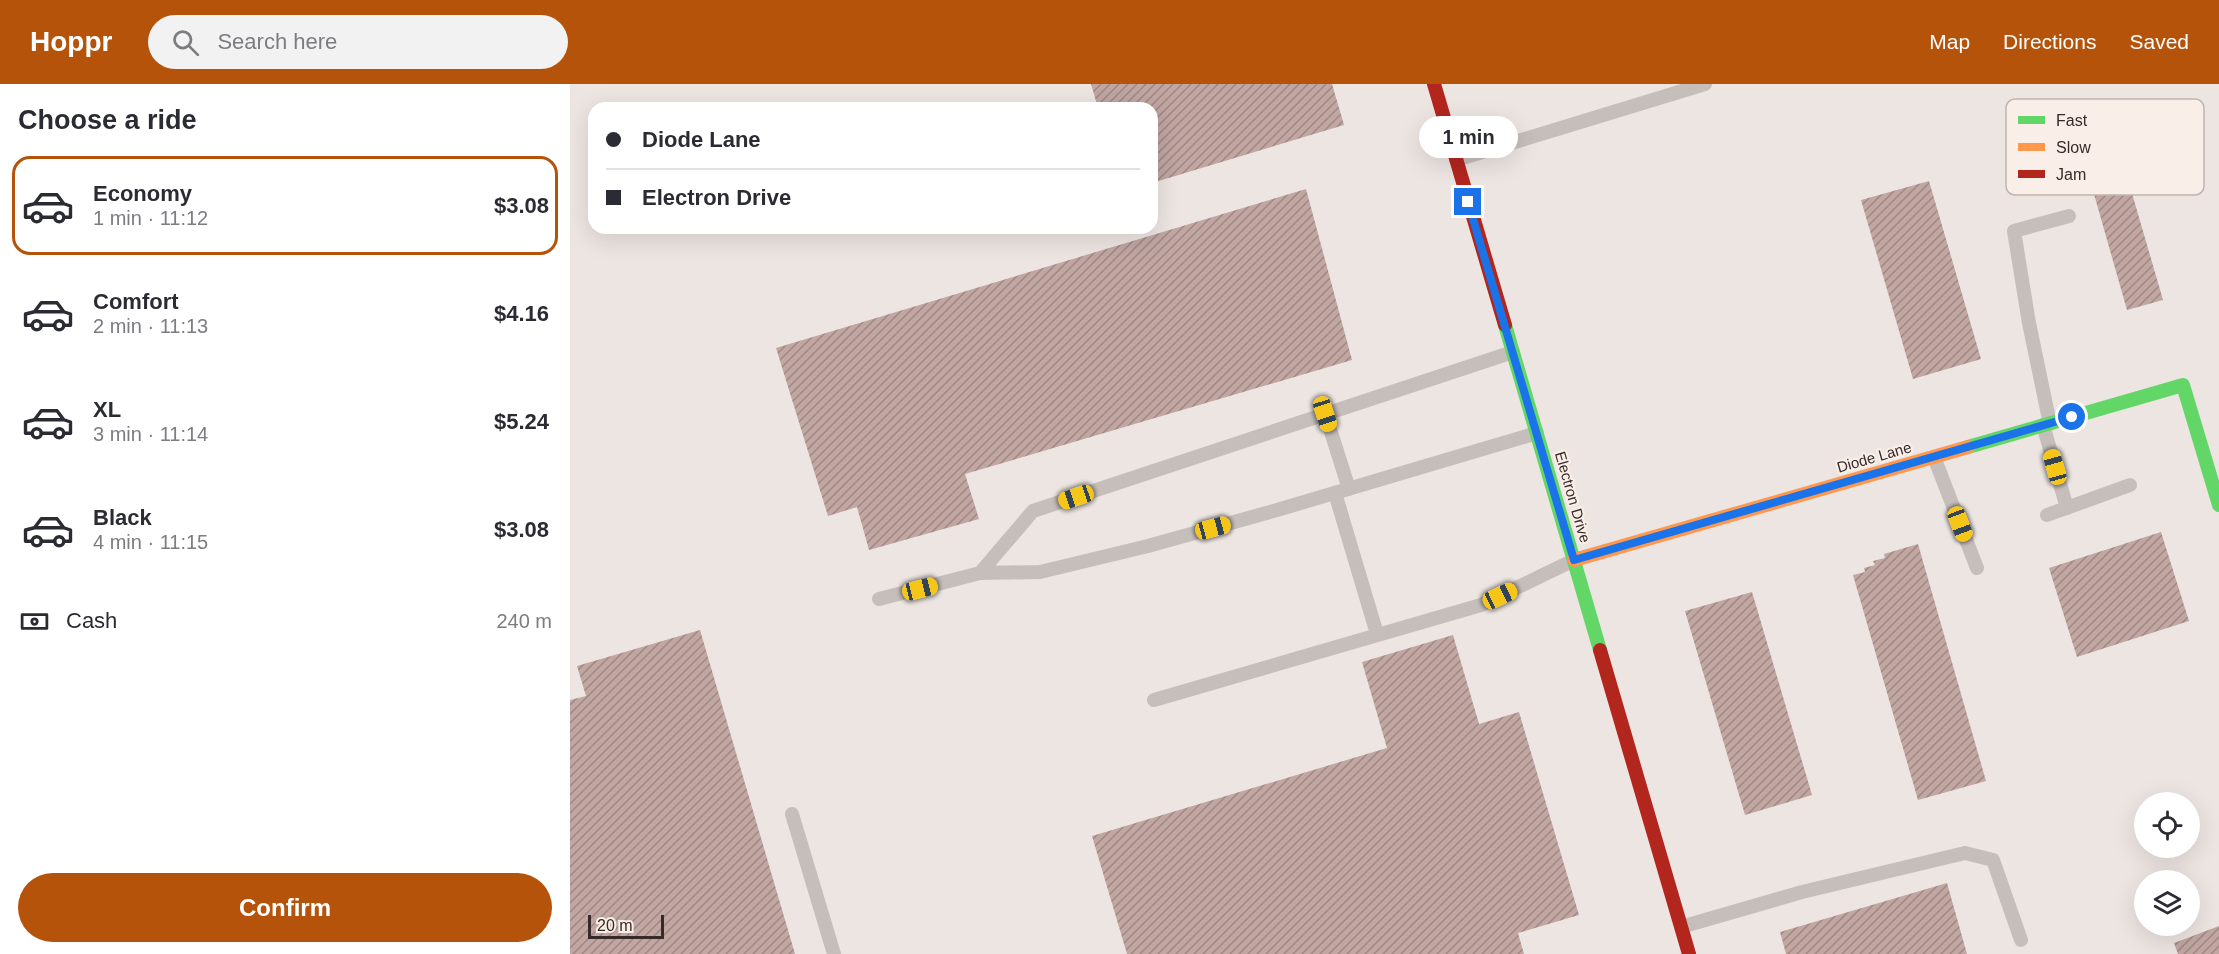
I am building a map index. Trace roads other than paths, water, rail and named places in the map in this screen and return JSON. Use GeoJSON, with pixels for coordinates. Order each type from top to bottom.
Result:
{"type":"FeatureCollection","features":[{"type":"Feature","properties":{"kind":"street","name":"Electron Drive"},"geometry":{"type":"LineString","coordinates":[[1434,84],[1689,954]]}},
{"type":"Feature","properties":{"kind":"street","name":"Diode Lane"},"geometry":{"type":"LineString","coordinates":[[1574,560],[2183,385],[2219,505]]}},
{"type":"Feature","properties":{"kind":"lane"},"geometry":{"type":"LineString","coordinates":[[1456,160],[1705,84]]}},
{"type":"Feature","properties":{"kind":"lane"},"geometry":{"type":"LineString","coordinates":[[2067,508],[2047,425],[2014,231],[2069,216]]}},
{"type":"Feature","properties":{"kind":"lane"},"geometry":{"type":"LineString","coordinates":[[980,573],[1033,511],[1513,352]]}},
{"type":"Feature","properties":{"kind":"lane"},"geometry":{"type":"LineString","coordinates":[[1325,414],[1377,634]]}},
{"type":"Feature","properties":{"kind":"lane"},"geometry":{"type":"LineString","coordinates":[[879,599],[980,573],[1040,572],[1148,546],[1537,433]]}},
{"type":"Feature","properties":{"kind":"lane"},"geometry":{"type":"LineString","coordinates":[[1934,457],[1977,568]]}},
{"type":"Feature","properties":{"kind":"lane"},"geometry":{"type":"LineString","coordinates":[[2047,515],[2130,485]]}},
{"type":"Feature","properties":{"kind":"lane"},"geometry":{"type":"LineString","coordinates":[[1154,700],[1481,605],[1574,560]]}},
{"type":"Feature","properties":{"kind":"lane"},"geometry":{"type":"LineString","coordinates":[[792,814],[834,954]]}},
{"type":"Feature","properties":{"kind":"lane"},"geometry":{"type":"LineString","coordinates":[[1682,927],[1802,892],[1965,853],[1993,860],[2022,940]]}}]}
